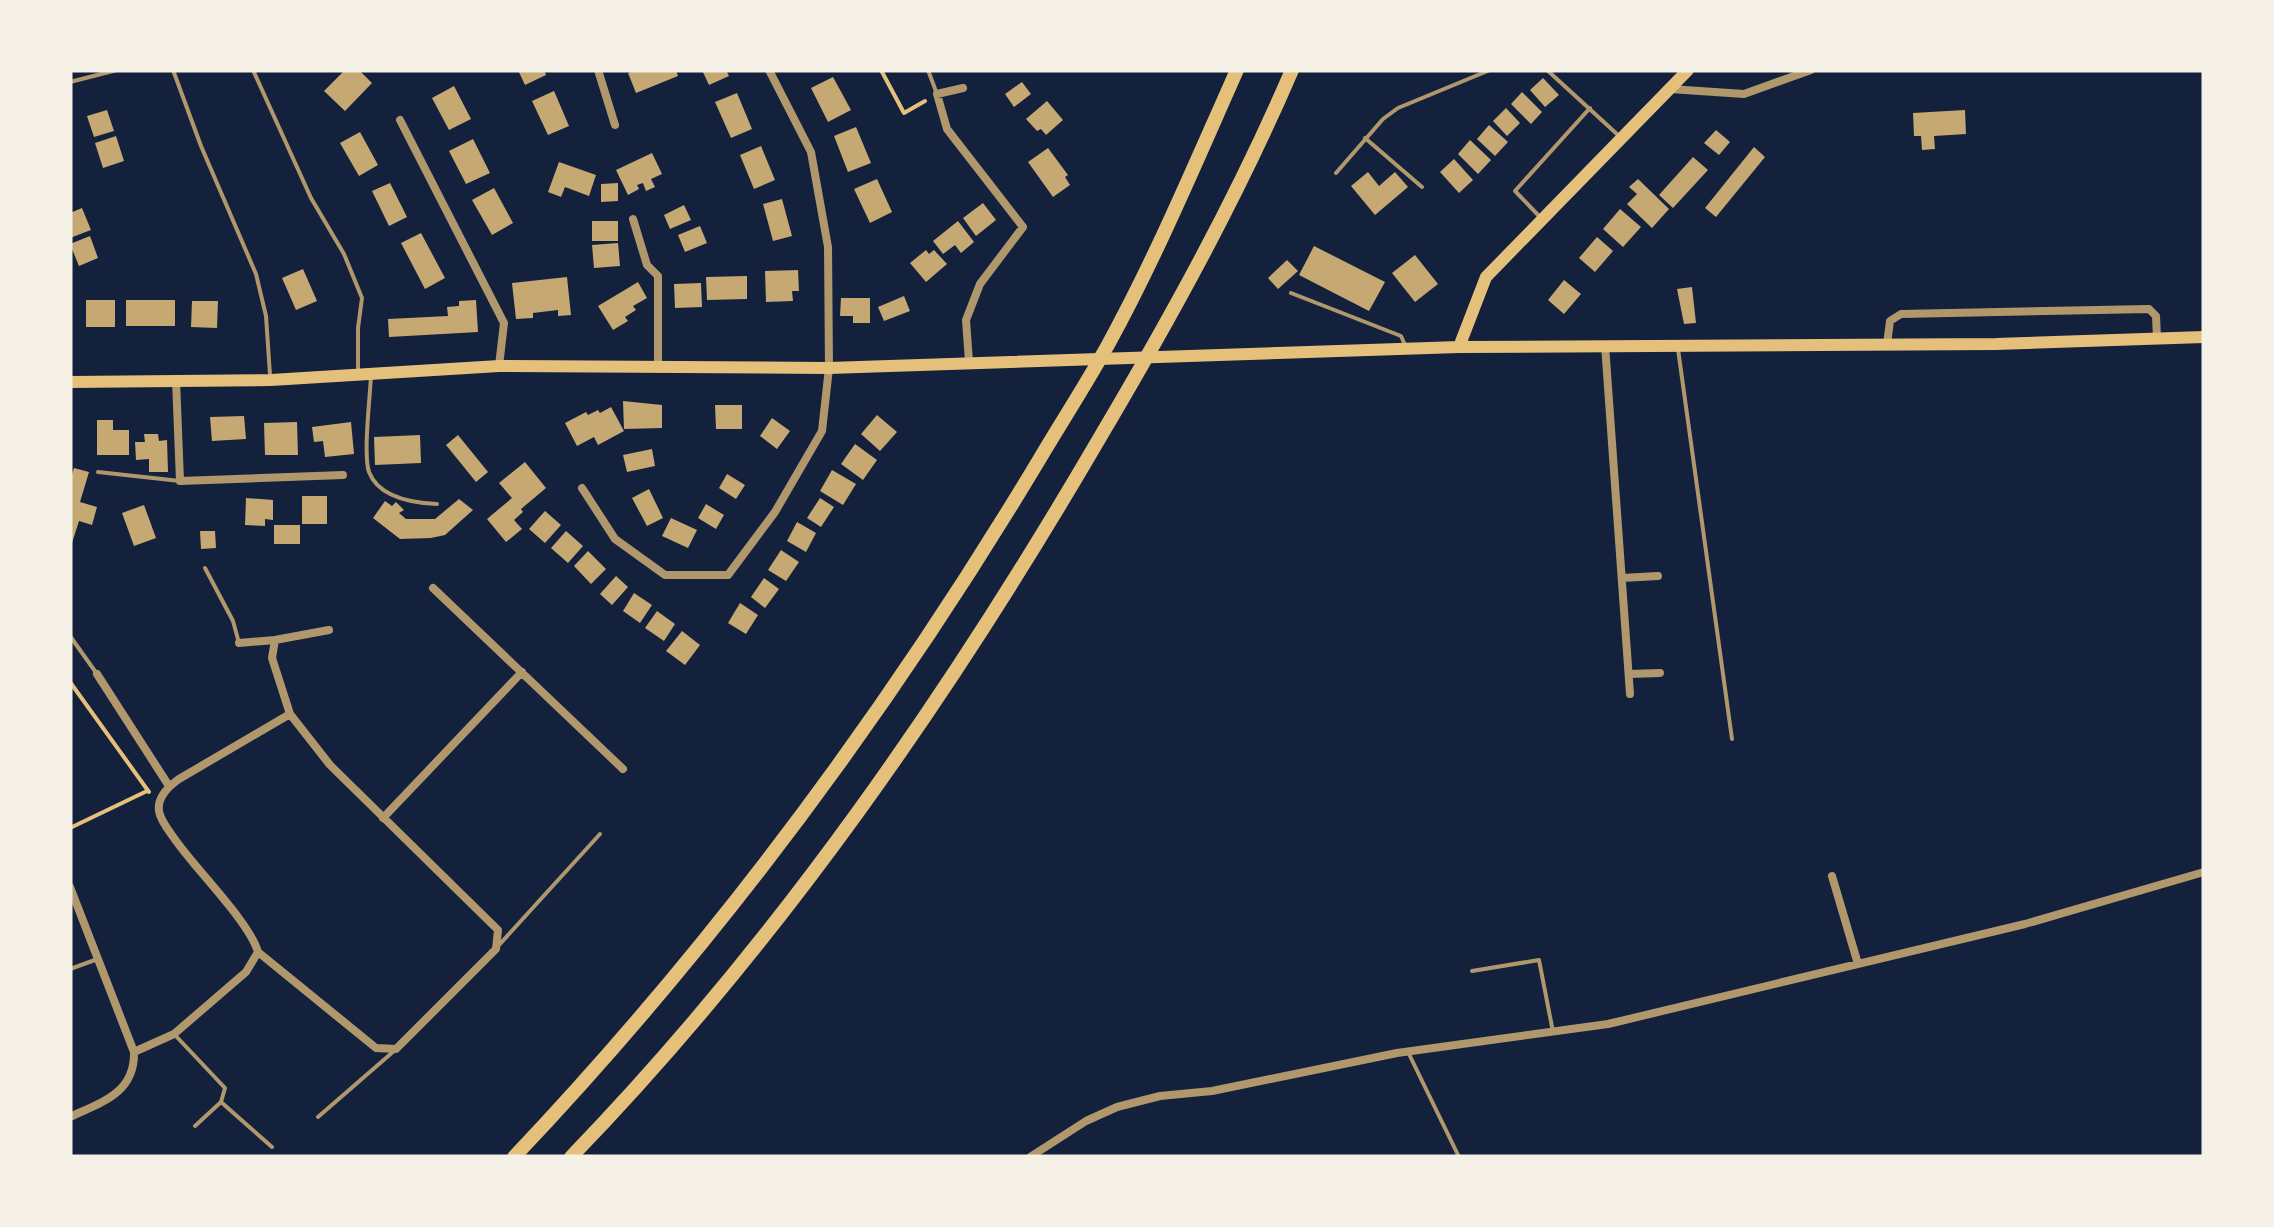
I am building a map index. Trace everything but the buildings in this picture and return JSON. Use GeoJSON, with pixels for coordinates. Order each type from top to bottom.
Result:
{"type":"FeatureCollection","features":[{"type":"Feature","properties":{"kind":"highway"},"geometry":{"type":"LineString","coordinates":[[514,1157],[586,1081],[672,980],[797,824],[980,559],[1109,343],[1172,217],[1238,70]]}},
{"type":"Feature","properties":{"kind":"highway"},"geometry":{"type":"LineString","coordinates":[[571,1157],[731,981],[921,724],[1006,597],[1194,276],[1292,70]]}},
{"type":"Feature","properties":{"kind":"main road"},"geometry":{"type":"LineString","coordinates":[[1459,348],[1486,277],[1688,70]]}},
{"type":"Feature","properties":{"kind":"main road"},"geometry":{"type":"LineString","coordinates":[[70,382],[271,380],[498,366],[829,368],[1407,349],[2204,337]]}},
{"type":"Feature","properties":{"kind":"street"},"geometry":{"type":"LineString","coordinates":[[598,70],[615,125]]}},
{"type":"Feature","properties":{"kind":"street"},"geometry":{"type":"LineString","coordinates":[[582,488],[615,538],[665,575],[728,575],[775,512],[822,431],[829,368],[828,247],[811,152],[769,70]]}},
{"type":"Feature","properties":{"kind":"street"},"geometry":{"type":"LineString","coordinates":[[1670,89],[1744,94],[1811,70]]}},
{"type":"Feature","properties":{"kind":"street"},"geometry":{"type":"LineString","coordinates":[[963,88],[938,94],[947,129],[1023,227],[980,284],[966,320],[969,362]]}},
{"type":"Feature","properties":{"kind":"street"},"geometry":{"type":"LineString","coordinates":[[400,120],[504,323],[498,366]]}},
{"type":"Feature","properties":{"kind":"street"},"geometry":{"type":"LineString","coordinates":[[632,220],[647,265],[658,276],[658,369]]}},
{"type":"Feature","properties":{"kind":"street"},"geometry":{"type":"LineString","coordinates":[[1887,344],[1890,321],[1901,314],[2148,309],[2156,316],[2157,338]]}},
{"type":"Feature","properties":{"kind":"street"},"geometry":{"type":"LineString","coordinates":[[1605,346],[1630,694]]}},
{"type":"Feature","properties":{"kind":"street"},"geometry":{"type":"LineString","coordinates":[[176,380],[180,481],[343,475]]}},
{"type":"Feature","properties":{"kind":"street"},"geometry":{"type":"LineString","coordinates":[[1622,578],[1658,576]]}},
{"type":"Feature","properties":{"kind":"street"},"geometry":{"type":"LineString","coordinates":[[433,588],[623,768]]}},
{"type":"Feature","properties":{"kind":"street"},"geometry":{"type":"LineString","coordinates":[[239,643],[329,630]]}},
{"type":"Feature","properties":{"kind":"street"},"geometry":{"type":"LineString","coordinates":[[275,640],[272,658],[290,714],[330,764],[498,930],[496,949],[396,1049],[376,1048],[258,952],[252,936],[202,876],[158,810],[169,786],[290,714]]}},
{"type":"Feature","properties":{"kind":"street"},"geometry":{"type":"LineString","coordinates":[[383,818],[522,672]]}},
{"type":"Feature","properties":{"kind":"street"},"geometry":{"type":"LineString","coordinates":[[1629,674],[1660,673]]}},
{"type":"Feature","properties":{"kind":"street"},"geometry":{"type":"LineString","coordinates":[[96,674],[169,786]]}},
{"type":"Feature","properties":{"kind":"street"},"geometry":{"type":"LineString","coordinates":[[1030,1157],[1117,1106],[1408,1052],[1608,1024],[2025,924],[2204,872]]}},
{"type":"Feature","properties":{"kind":"street"},"geometry":{"type":"LineString","coordinates":[[1832,876],[1858,964]]}},
{"type":"Feature","properties":{"kind":"street"},"geometry":{"type":"LineString","coordinates":[[70,887],[134,1052],[132,1076],[123,1088],[114,1097],[70,1116]]}},
{"type":"Feature","properties":{"kind":"street"},"geometry":{"type":"LineString","coordinates":[[134,1052],[174,1034],[246,972],[258,952]]}},
{"type":"Feature","properties":{"kind":"lane"},"geometry":{"type":"LineString","coordinates":[[70,82],[117,70]]}},
{"type":"Feature","properties":{"kind":"lane"},"geometry":{"type":"LineString","coordinates":[[173,70],[256,274],[266,316],[271,380]]}},
{"type":"Feature","properties":{"kind":"lane"},"geometry":{"type":"LineString","coordinates":[[253,70],[362,298],[358,328],[365,376],[369,471],[381,487],[409,503],[437,504]]}},
{"type":"Feature","properties":{"kind":"lane"},"geometry":{"type":"LineString","coordinates":[[928,70],[938,94]]}},
{"type":"Feature","properties":{"kind":"lane"},"geometry":{"type":"LineString","coordinates":[[1336,173],[1365,138],[1398,108],[1490,70]]}},
{"type":"Feature","properties":{"kind":"lane"},"geometry":{"type":"LineString","coordinates":[[1548,70],[1622,138]]}},
{"type":"Feature","properties":{"kind":"lane"},"geometry":{"type":"LineString","coordinates":[[1542,219],[1515,191],[1590,108]]}},
{"type":"Feature","properties":{"kind":"lane"},"geometry":{"type":"LineString","coordinates":[[1365,138],[1422,187]]}},
{"type":"Feature","properties":{"kind":"lane"},"geometry":{"type":"LineString","coordinates":[[1291,293],[1400,336],[1407,349]]}},
{"type":"Feature","properties":{"kind":"lane"},"geometry":{"type":"LineString","coordinates":[[1677,344],[1732,738]]}},
{"type":"Feature","properties":{"kind":"lane"},"geometry":{"type":"LineString","coordinates":[[98,472],[180,481]]}},
{"type":"Feature","properties":{"kind":"lane"},"geometry":{"type":"LineString","coordinates":[[205,568],[234,621],[239,643]]}},
{"type":"Feature","properties":{"kind":"lane"},"geometry":{"type":"LineString","coordinates":[[70,636],[96,674]]}},
{"type":"Feature","properties":{"kind":"lane"},"geometry":{"type":"LineString","coordinates":[[496,949],[600,834]]}},
{"type":"Feature","properties":{"kind":"lane"},"geometry":{"type":"LineString","coordinates":[[70,970],[100,958]]}},
{"type":"Feature","properties":{"kind":"lane"},"geometry":{"type":"LineString","coordinates":[[1472,971],[1539,960],[1552,1032]]}},
{"type":"Feature","properties":{"kind":"lane"},"geometry":{"type":"LineString","coordinates":[[174,1034],[225,1088],[220,1102],[195,1126]]}},
{"type":"Feature","properties":{"kind":"lane"},"geometry":{"type":"LineString","coordinates":[[318,1117],[396,1049]]}},
{"type":"Feature","properties":{"kind":"lane"},"geometry":{"type":"LineString","coordinates":[[1408,1052],[1459,1157]]}},
{"type":"Feature","properties":{"kind":"lane"},"geometry":{"type":"LineString","coordinates":[[220,1102],[272,1146]]}},
{"type":"Feature","properties":{"kind":"path"},"geometry":{"type":"LineString","coordinates":[[881,70],[904,113],[938,94]]}},
{"type":"Feature","properties":{"kind":"path"},"geometry":{"type":"LineString","coordinates":[[70,682],[148,790],[158,810]]}},
{"type":"Feature","properties":{"kind":"path"},"geometry":{"type":"LineString","coordinates":[[70,828],[148,790]]}}]}
